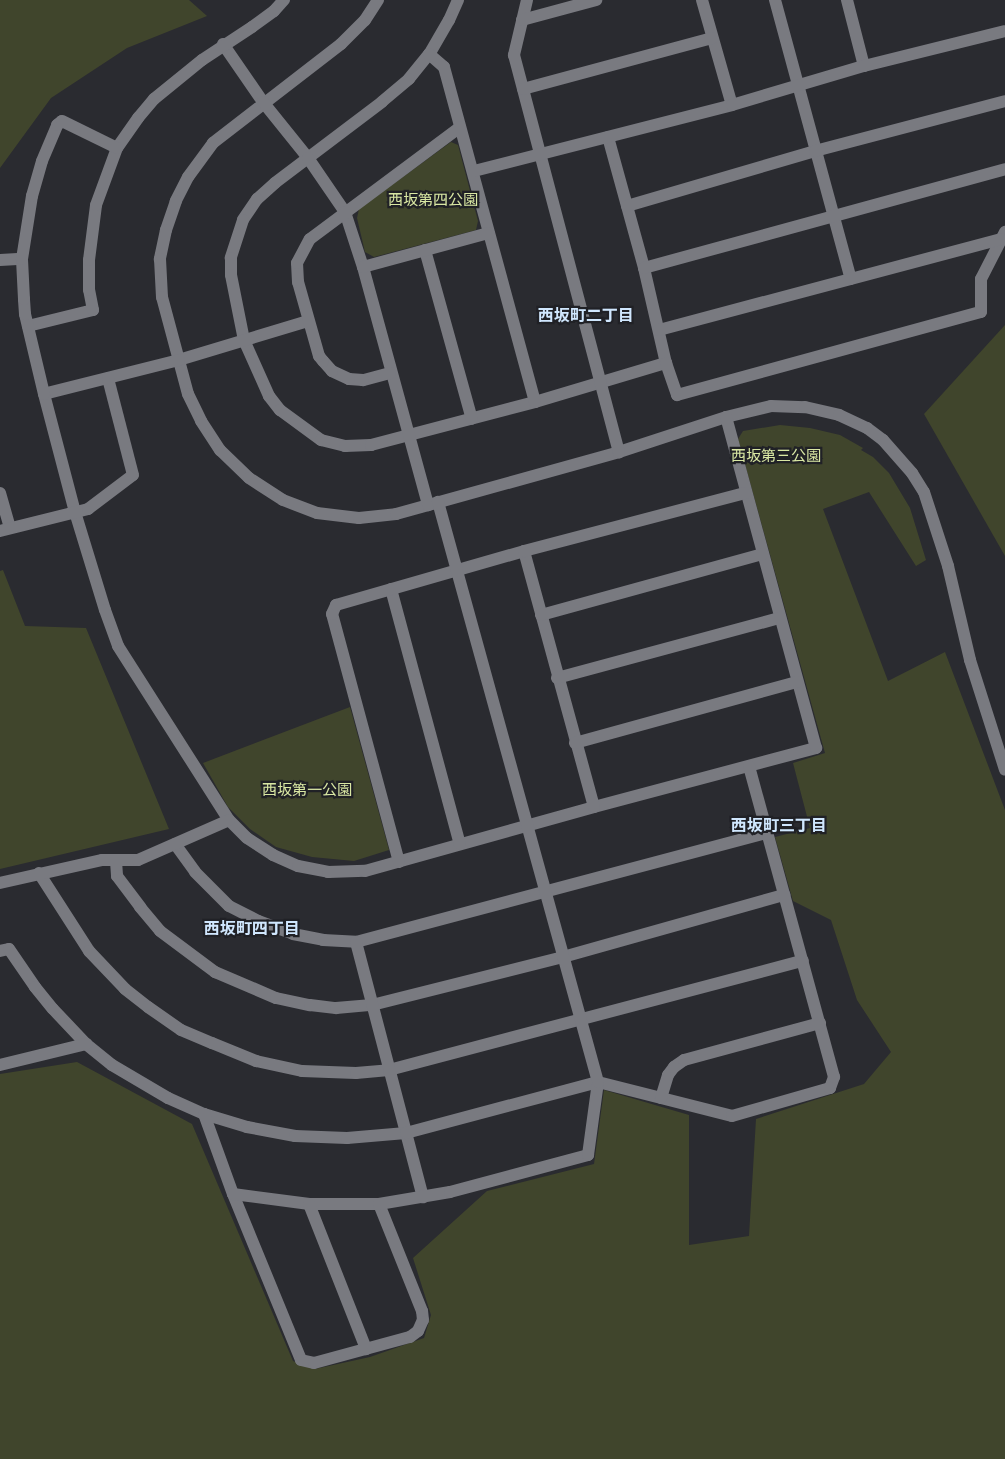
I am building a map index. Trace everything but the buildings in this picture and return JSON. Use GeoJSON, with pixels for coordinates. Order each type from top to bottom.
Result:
{"type":"FeatureCollection","features":[{"type":"Feature","properties":{"kind":"street"},"geometry":{"type":"LineString","coordinates":[[28,326],[93,310],[89,290],[91,235],[99,196],[117,148],[154,99],[223,44],[274,11],[284,0]]}},
{"type":"Feature","properties":{"kind":"street"},"geometry":{"type":"LineString","coordinates":[[378,0],[365,20],[341,44],[311,69],[263,102],[206,150],[188,177],[176,201],[166,230],[160,259],[161,283],[188,394],[201,421],[220,450],[249,478],[283,500],[317,513],[359,518],[396,514],[619,452],[726,417],[771,406],[805,407],[839,415],[867,428],[883,440],[912,473],[924,492],[948,566],[970,660],[1005,770]]}},
{"type":"Feature","properties":{"kind":"street"},"geometry":{"type":"LineString","coordinates":[[458,0],[449,20],[429,54],[408,79],[382,102],[257,199],[243,220],[235,240],[231,275],[244,340],[265,389],[280,410],[321,440],[345,446],[371,445],[535,402],[666,363]]}},
{"type":"Feature","properties":{"kind":"street"},"geometry":{"type":"LineString","coordinates":[[527,0],[514,55],[619,452]]}},
{"type":"Feature","properties":{"kind":"street"},"geometry":{"type":"LineString","coordinates":[[522,20],[596,0]]}},
{"type":"Feature","properties":{"kind":"street"},"geometry":{"type":"LineString","coordinates":[[702,0],[732,105]]}},
{"type":"Feature","properties":{"kind":"street"},"geometry":{"type":"LineString","coordinates":[[775,0],[851,279]]}},
{"type":"Feature","properties":{"kind":"street"},"geometry":{"type":"LineString","coordinates":[[849,0],[864,66]]}},
{"type":"Feature","properties":{"kind":"street"},"geometry":{"type":"LineString","coordinates":[[474,172],[732,105],[798,84],[1005,30]]}},
{"type":"Feature","properties":{"kind":"street"},"geometry":{"type":"LineString","coordinates":[[523,89],[712,38]]}},
{"type":"Feature","properties":{"kind":"street"},"geometry":{"type":"LineString","coordinates":[[223,44],[263,102],[308,158],[345,212],[363,267],[390,373],[457,570],[598,1082],[588,1155],[450,1192],[379,1204],[309,1204],[233,1194]]}},
{"type":"Feature","properties":{"kind":"street"},"geometry":{"type":"LineString","coordinates":[[429,54],[444,67],[535,402]]}},
{"type":"Feature","properties":{"kind":"street"},"geometry":{"type":"LineString","coordinates":[[627,206],[815,151],[1005,101]]}},
{"type":"Feature","properties":{"kind":"street"},"geometry":{"type":"LineString","coordinates":[[117,148],[62,121],[57,125],[42,161],[32,196],[22,259],[25,314],[75,512],[104,610],[118,646],[229,820],[247,838],[273,855],[298,866],[328,872],[365,871],[816,748],[745,493],[726,417]]}},
{"type":"Feature","properties":{"kind":"street"},"geometry":{"type":"LineString","coordinates":[[390,373],[363,380],[341,376],[332,372],[319,356],[298,282],[297,263],[310,239],[460,127]]}},
{"type":"Feature","properties":{"kind":"street"},"geometry":{"type":"LineString","coordinates":[[608,137],[644,268],[666,363],[677,395],[981,312],[982,279],[1003,235]]}},
{"type":"Feature","properties":{"kind":"street"},"geometry":{"type":"LineString","coordinates":[[644,268],[1005,169]]}},
{"type":"Feature","properties":{"kind":"street"},"geometry":{"type":"LineString","coordinates":[[363,267],[488,233]]}},
{"type":"Feature","properties":{"kind":"street"},"geometry":{"type":"LineString","coordinates":[[659,330],[851,279],[1003,235]]}},
{"type":"Feature","properties":{"kind":"street"},"geometry":{"type":"LineString","coordinates":[[425,250],[472,419]]}},
{"type":"Feature","properties":{"kind":"street"},"geometry":{"type":"LineString","coordinates":[[0,260],[22,259]]}},
{"type":"Feature","properties":{"kind":"street"},"geometry":{"type":"LineString","coordinates":[[44,394],[179,360],[308,321]]}},
{"type":"Feature","properties":{"kind":"street"},"geometry":{"type":"LineString","coordinates":[[0,493],[5,530],[88,509],[133,475],[108,378]]}},
{"type":"Feature","properties":{"kind":"street"},"geometry":{"type":"LineString","coordinates":[[399,862],[332,614],[336,605],[524,551],[745,493]]}},
{"type":"Feature","properties":{"kind":"street"},"geometry":{"type":"LineString","coordinates":[[524,551],[594,807]]}},
{"type":"Feature","properties":{"kind":"street"},"geometry":{"type":"LineString","coordinates":[[541,615],[763,554]]}},
{"type":"Feature","properties":{"kind":"street"},"geometry":{"type":"LineString","coordinates":[[391,589],[460,844]]}},
{"type":"Feature","properties":{"kind":"street"},"geometry":{"type":"LineString","coordinates":[[558,678],[780,618]]}},
{"type":"Feature","properties":{"kind":"street"},"geometry":{"type":"LineString","coordinates":[[575,742],[797,682]]}},
{"type":"Feature","properties":{"kind":"street"},"geometry":{"type":"LineString","coordinates":[[0,951],[9,949],[35,987],[86,1044],[112,1065],[145,1086],[204,1114],[247,1127],[296,1136],[347,1138],[406,1133],[598,1082],[732,1116],[830,1088],[834,1077],[749,766]]}},
{"type":"Feature","properties":{"kind":"street"},"geometry":{"type":"LineString","coordinates":[[0,883],[102,860],[138,860],[229,820]]}},
{"type":"Feature","properties":{"kind":"street"},"geometry":{"type":"LineString","coordinates":[[175,844],[195,872],[229,906],[258,921],[293,934],[322,940],[356,942],[766,833]]}},
{"type":"Feature","properties":{"kind":"street"},"geometry":{"type":"LineString","coordinates":[[116,861],[117,876],[145,913],[166,936],[215,972],[276,998],[336,1008],[372,1005],[564,956],[784,895]]}},
{"type":"Feature","properties":{"kind":"street"},"geometry":{"type":"LineString","coordinates":[[40,874],[89,951],[125,989],[181,1030],[256,1061],[302,1071],[356,1073],[390,1070],[803,961]]}},
{"type":"Feature","properties":{"kind":"street"},"geometry":{"type":"LineString","coordinates":[[356,942],[423,1197]]}},
{"type":"Feature","properties":{"kind":"street"},"geometry":{"type":"LineString","coordinates":[[661,1098],[668,1075],[674,1067],[684,1060],[820,1023]]}},
{"type":"Feature","properties":{"kind":"street"},"geometry":{"type":"LineString","coordinates":[[0,1065],[86,1044]]}},
{"type":"Feature","properties":{"kind":"street"},"geometry":{"type":"LineString","coordinates":[[204,1114],[233,1194],[301,1360],[314,1364],[410,1337],[418,1331],[423,1320],[422,1311],[379,1204]]}},
{"type":"Feature","properties":{"kind":"street"},"geometry":{"type":"LineString","coordinates":[[309,1204],[366,1349]]}},
{"type":"Feature","properties":{"kind":"green space"},"geometry":{"type":"Polygon","coordinates":[[[0,0],[189,0],[207,16],[127,48],[51,98],[0,168],[0,0]]]}},
{"type":"Feature","properties":{"kind":"green space","name":"西坂第四公園"},"geometry":{"type":"Polygon","coordinates":[[[451,142],[458,145],[478,221],[476,230],[374,257],[365,252],[357,218],[359,209],[451,142]]]}},
{"type":"Feature","properties":{"kind":"green space"},"geometry":{"type":"Polygon","coordinates":[[[1005,325],[1005,556],[924,414],[1005,325]]]}},
{"type":"Feature","properties":{"kind":"green space","name":"西坂第三公園"},"geometry":{"type":"Polygon","coordinates":[[[780,425],[810,428],[840,435],[863,448],[861,450],[873,457],[889,473],[910,508],[926,560],[916,566],[869,492],[823,509],[888,681],[945,652],[1005,810],[1005,1459],[0,1459],[0,1074],[77,1062],[192,1124],[293,1361],[315,1369],[370,1357],[424,1338],[431,1315],[413,1258],[487,1191],[594,1164],[604,1090],[689,1115],[689,1245],[749,1236],[756,1119],[864,1084],[891,1052],[857,1000],[831,920],[793,901],[775,837],[810,828],[793,763],[825,753],[738,439],[743,431],[780,425]]]}},
{"type":"Feature","properties":{"kind":"green space"},"geometry":{"type":"Polygon","coordinates":[[[3,570],[25,626],[86,628],[169,829],[0,869],[0,571],[3,570]]]}},
{"type":"Feature","properties":{"kind":"green space","name":"西坂第一公園"},"geometry":{"type":"Polygon","coordinates":[[[350,707],[389,850],[354,861],[312,857],[276,847],[250,829],[228,807],[203,763],[350,707]]]}},
{"type":"Feature","properties":{"kind":"district","name":"西坂町二丁目"},"geometry":{"type":"Point","coordinates":[586,316]}},
{"type":"Feature","properties":{"kind":"district","name":"西坂町三丁目"},"geometry":{"type":"Point","coordinates":[779,826]}},
{"type":"Feature","properties":{"kind":"district","name":"西坂町四丁目"},"geometry":{"type":"Point","coordinates":[252,929]}}]}
